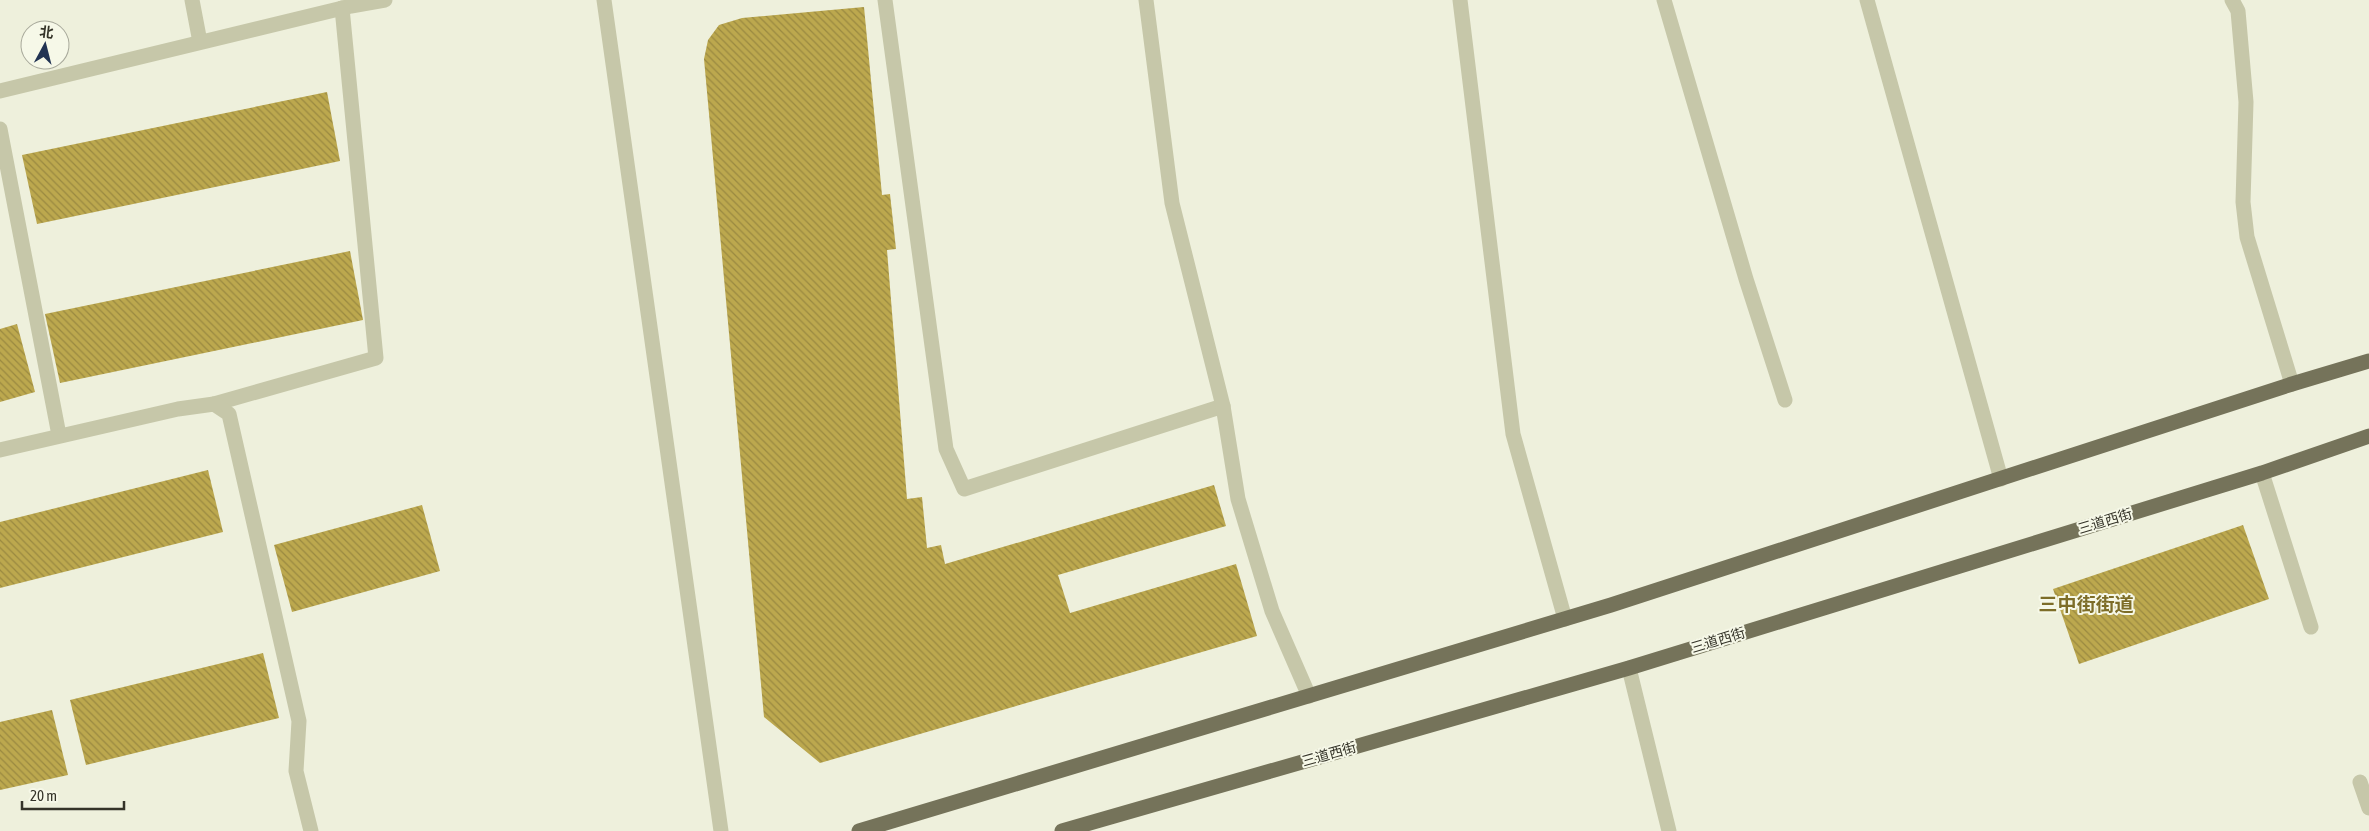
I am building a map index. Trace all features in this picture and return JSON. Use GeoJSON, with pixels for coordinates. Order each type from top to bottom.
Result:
{"type":"FeatureCollection","features":[{"type":"Feature","properties":{"kind":"main road"},"geometry":{"type":"LineString","coordinates":[[859,831],[1565,618],[2292,384],[2369,361]]}},
{"type":"Feature","properties":{"kind":"main road","name":"三道西街"},"geometry":{"type":"LineString","coordinates":[[1062,831],[1629,668],[2262,472],[2369,436]]}},
{"type":"Feature","properties":{"kind":"street"},"geometry":{"type":"LineString","coordinates":[[192,0],[200,42]]}},
{"type":"Feature","properties":{"kind":"street"},"geometry":{"type":"LineString","coordinates":[[0,91],[342,8],[385,0]]}},
{"type":"Feature","properties":{"kind":"street"},"geometry":{"type":"LineString","coordinates":[[604,0],[721,831]]}},
{"type":"Feature","properties":{"kind":"street"},"geometry":{"type":"LineString","coordinates":[[885,0],[946,449],[964,489],[1223,406]]}},
{"type":"Feature","properties":{"kind":"street"},"geometry":{"type":"LineString","coordinates":[[1146,0],[1172,203],[1223,406],[1238,499],[1272,611],[1309,696]]}},
{"type":"Feature","properties":{"kind":"street"},"geometry":{"type":"LineString","coordinates":[[1460,0],[1513,434],[1565,618]]}},
{"type":"Feature","properties":{"kind":"street"},"geometry":{"type":"LineString","coordinates":[[1664,0],[1746,279],[1785,400]]}},
{"type":"Feature","properties":{"kind":"street"},"geometry":{"type":"LineString","coordinates":[[1867,0],[2001,479]]}},
{"type":"Feature","properties":{"kind":"street"},"geometry":{"type":"LineString","coordinates":[[2232,0],[2238,11],[2246,102],[2243,202],[2247,237],[2292,384]]}},
{"type":"Feature","properties":{"kind":"street"},"geometry":{"type":"LineString","coordinates":[[0,450],[178,409],[214,404],[376,358],[342,8]]}},
{"type":"Feature","properties":{"kind":"street"},"geometry":{"type":"LineString","coordinates":[[0,129],[59,435]]}},
{"type":"Feature","properties":{"kind":"street"},"geometry":{"type":"LineString","coordinates":[[214,404],[229,414],[287,665],[298,721],[296,771],[311,831]]}},
{"type":"Feature","properties":{"kind":"street"},"geometry":{"type":"LineString","coordinates":[[2262,472],[2311,627]]}},
{"type":"Feature","properties":{"kind":"street"},"geometry":{"type":"LineString","coordinates":[[1629,668],[1669,831]]}},
{"type":"Feature","properties":{"kind":"street"},"geometry":{"type":"LineString","coordinates":[[2360,782],[2369,808]]}},
{"type":"Feature","properties":{"kind":"building"},"geometry":{"type":"Polygon","coordinates":[[[864,7],[882,195],[890,194],[896,249],[887,250],[907,499],[922,497],[927,548],[941,545],[945,564],[1214,485],[1226,526],[1058,575],[1070,613],[1236,564],[1257,636],[820,763],[764,717],[704,59],[708,40],[719,25],[742,18],[864,7]]]}},
{"type":"Feature","properties":{"kind":"building"},"geometry":{"type":"Polygon","coordinates":[[[327,92],[340,161],[37,224],[22,155],[327,92]]]}},
{"type":"Feature","properties":{"kind":"building"},"geometry":{"type":"Polygon","coordinates":[[[350,251],[363,320],[60,383],[45,314],[350,251]]]}},
{"type":"Feature","properties":{"kind":"building"},"geometry":{"type":"Polygon","coordinates":[[[17,324],[35,392],[0,402],[0,329],[17,324]]]}},
{"type":"Feature","properties":{"kind":"building"},"geometry":{"type":"Polygon","coordinates":[[[208,470],[223,532],[0,588],[0,522],[208,470]]]}},
{"type":"Feature","properties":{"kind":"building"},"geometry":{"type":"Polygon","coordinates":[[[422,505],[440,571],[292,612],[274,545],[422,505]]]}},
{"type":"Feature","properties":{"kind":"building"},"geometry":{"type":"Polygon","coordinates":[[[2243,525],[2269,599],[2079,664],[2053,589],[2243,525]]]}},
{"type":"Feature","properties":{"kind":"building"},"geometry":{"type":"Polygon","coordinates":[[[263,653],[279,718],[86,765],[70,700],[263,653]]]}},
{"type":"Feature","properties":{"kind":"building"},"geometry":{"type":"Polygon","coordinates":[[[52,710],[68,775],[0,790],[0,722],[52,710]]]}},
{"type":"Feature","properties":{"kind":"district","name":"三中街街道"},"geometry":{"type":"Point","coordinates":[2086,604]}}]}
